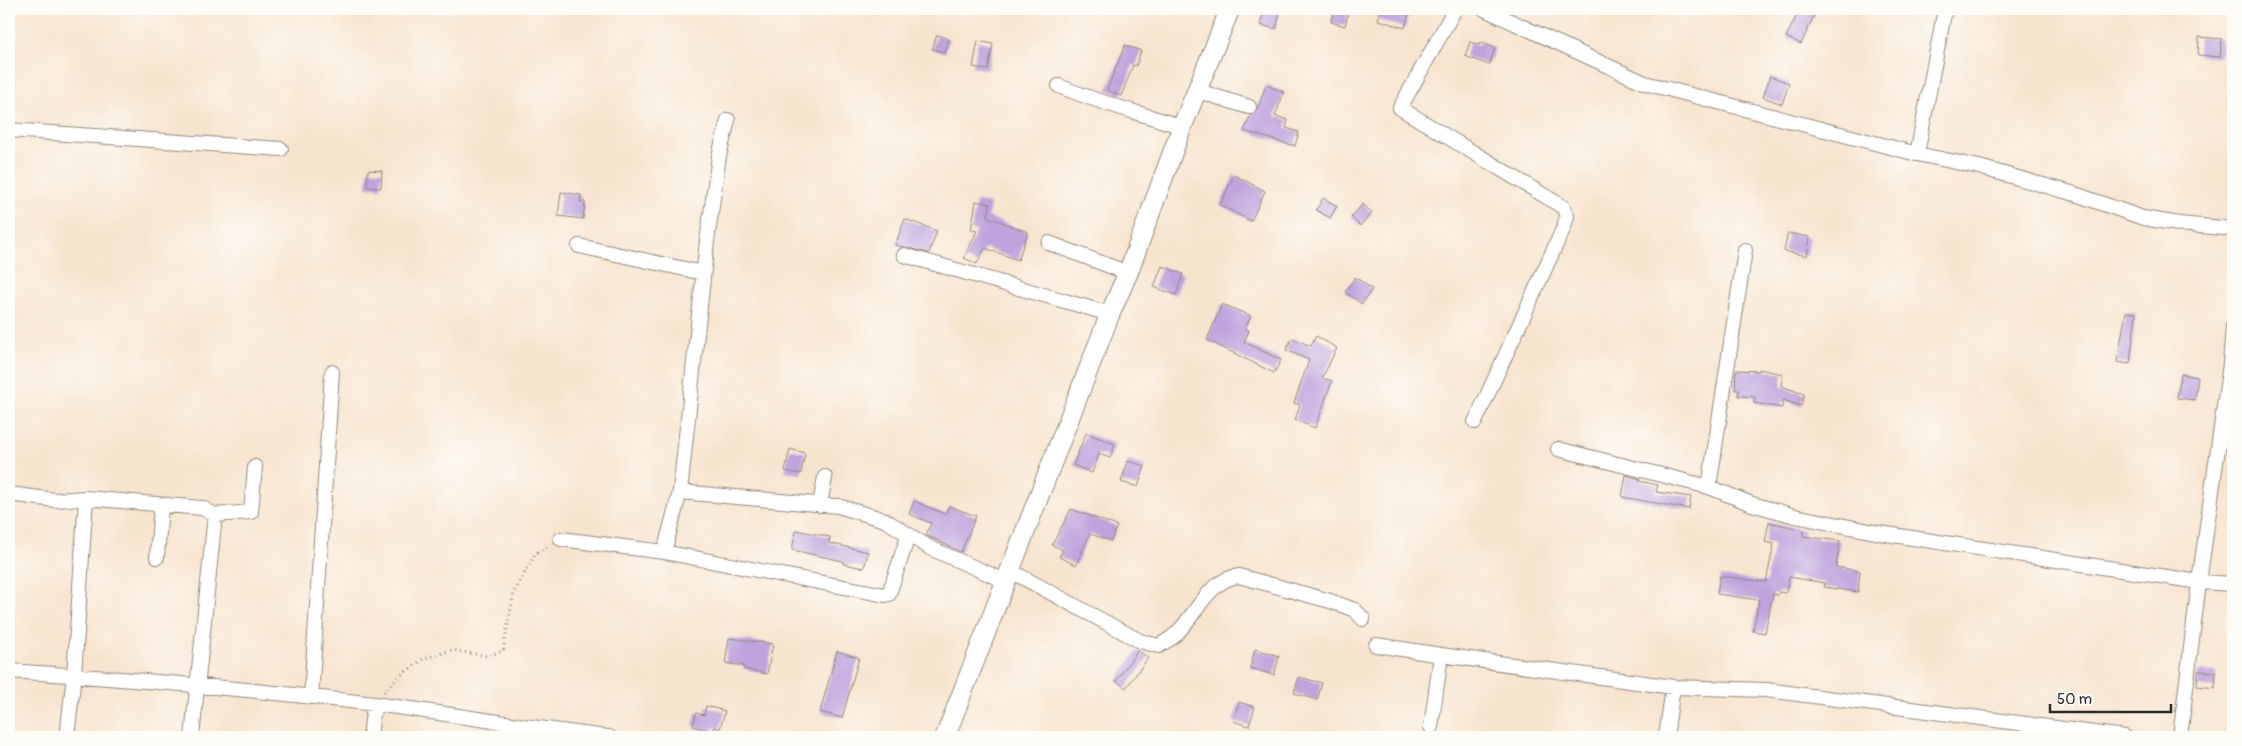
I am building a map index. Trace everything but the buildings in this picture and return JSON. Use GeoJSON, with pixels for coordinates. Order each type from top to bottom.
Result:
{"type":"FeatureCollection","features":[{"type":"Feature","properties":{"kind":"street"},"geometry":{"type":"LineString","coordinates":[[945,737],[1007,575],[1128,273],[1182,127],[1230,9]]}},
{"type":"Feature","properties":{"kind":"street"},"geometry":{"type":"LineString","coordinates":[[1455,9],[1400,108],[1563,207],[1567,216],[1564,227],[1475,422]]}},
{"type":"Feature","properties":{"kind":"street"},"geometry":{"type":"LineString","coordinates":[[1484,9],[1645,83],[1917,154],[1989,170],[2111,206],[2143,218],[2179,224],[2233,229]]}},
{"type":"Feature","properties":{"kind":"street"},"geometry":{"type":"LineString","coordinates":[[1917,154],[1946,9]]}},
{"type":"Feature","properties":{"kind":"street"},"geometry":{"type":"LineString","coordinates":[[1060,86],[1084,96],[1135,110],[1182,127]]}},
{"type":"Feature","properties":{"kind":"street"},"geometry":{"type":"LineString","coordinates":[[1198,90],[1250,107]]}},
{"type":"Feature","properties":{"kind":"street"},"geometry":{"type":"LineString","coordinates":[[664,552],[680,492],[703,273],[719,156],[728,120]]}},
{"type":"Feature","properties":{"kind":"street"},"geometry":{"type":"LineString","coordinates":[[9,130],[281,149]]}},
{"type":"Feature","properties":{"kind":"street"},"geometry":{"type":"LineString","coordinates":[[1049,243],[1128,273]]}},
{"type":"Feature","properties":{"kind":"street"},"geometry":{"type":"LineString","coordinates":[[579,246],[703,273]]}},
{"type":"Feature","properties":{"kind":"street"},"geometry":{"type":"LineString","coordinates":[[1709,487],[1745,250]]}},
{"type":"Feature","properties":{"kind":"street"},"geometry":{"type":"LineString","coordinates":[[904,255],[1110,314]]}},
{"type":"Feature","properties":{"kind":"street"},"geometry":{"type":"LineString","coordinates":[[2180,737],[2199,582],[2230,364],[2233,326]]}},
{"type":"Feature","properties":{"kind":"street"},"geometry":{"type":"LineString","coordinates":[[311,698],[332,372]]}},
{"type":"Feature","properties":{"kind":"street"},"geometry":{"type":"LineString","coordinates":[[1558,449],[1709,487],[1752,504],[1796,516],[1880,533],[2199,582],[2233,584]]}},
{"type":"Feature","properties":{"kind":"street"},"geometry":{"type":"LineString","coordinates":[[9,494],[55,500],[86,498],[161,506],[202,508],[215,515],[251,512],[255,467]]}},
{"type":"Feature","properties":{"kind":"street"},"geometry":{"type":"LineString","coordinates":[[820,505],[825,477]]}},
{"type":"Feature","properties":{"kind":"street"},"geometry":{"type":"LineString","coordinates":[[680,492],[838,506],[885,520],[930,548],[1007,575],[1140,641],[1159,646],[1175,636],[1214,588],[1228,577],[1239,576],[1317,596],[1355,610],[1363,619]]}},
{"type":"Feature","properties":{"kind":"street"},"geometry":{"type":"LineString","coordinates":[[67,737],[74,675],[86,498]]}},
{"type":"Feature","properties":{"kind":"street"},"geometry":{"type":"LineString","coordinates":[[157,557],[161,506]]}},
{"type":"Feature","properties":{"kind":"street"},"geometry":{"type":"LineString","coordinates":[[192,737],[215,515]]}},
{"type":"Feature","properties":{"kind":"street"},"geometry":{"type":"LineString","coordinates":[[560,539],[664,552],[884,595],[889,594],[908,536]]}},
{"type":"Feature","properties":{"kind":"street"},"geometry":{"type":"LineString","coordinates":[[1376,644],[1441,655],[1673,687],[1766,690],[2125,737]]}},
{"type":"Feature","properties":{"kind":"street"},"geometry":{"type":"LineString","coordinates":[[1431,727],[1441,655]]}},
{"type":"Feature","properties":{"kind":"street"},"geometry":{"type":"LineString","coordinates":[[9,671],[197,685],[374,704],[522,727],[609,737]]}},
{"type":"Feature","properties":{"kind":"street"},"geometry":{"type":"LineString","coordinates":[[1666,737],[1673,687]]}},
{"type":"Feature","properties":{"kind":"street"},"geometry":{"type":"LineString","coordinates":[[370,737],[374,704]]}},
{"type":"Feature","properties":{"kind":"path"},"geometry":{"type":"LineString","coordinates":[[374,704],[397,678],[423,659],[452,650],[486,656],[503,651],[514,592],[536,553],[560,539]]}}]}
